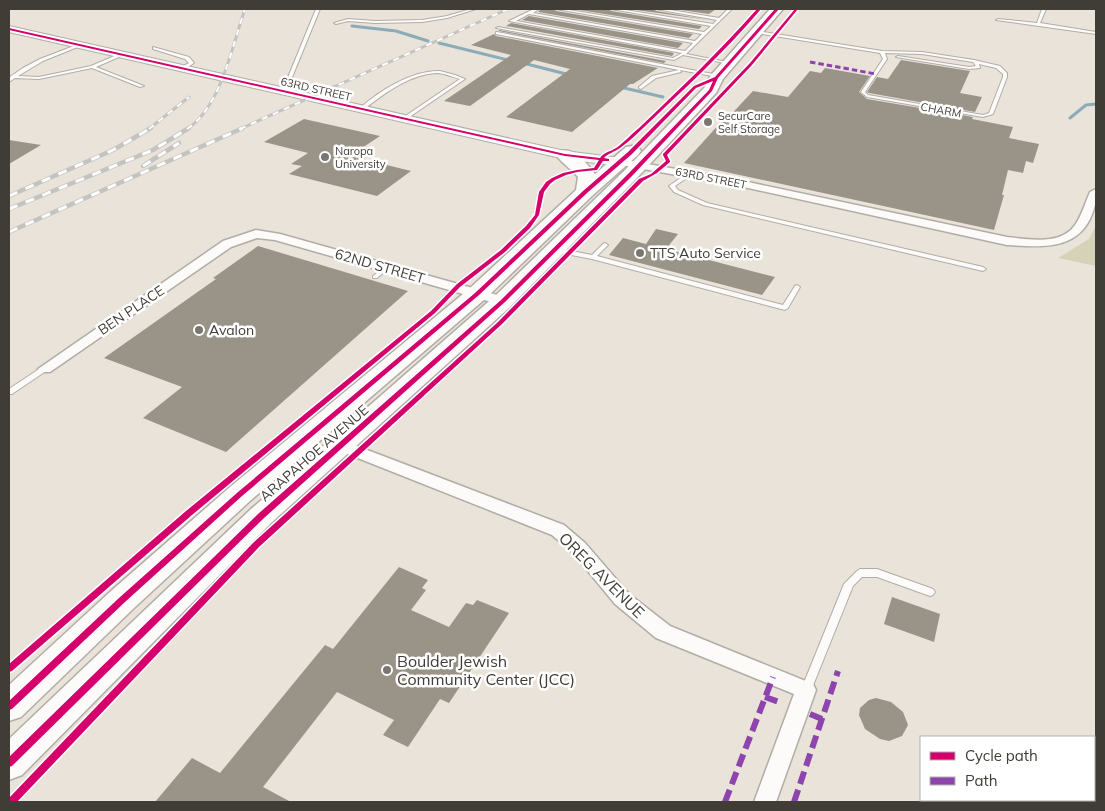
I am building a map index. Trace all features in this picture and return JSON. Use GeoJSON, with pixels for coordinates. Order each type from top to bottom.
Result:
{"type":"FeatureCollection","features":[{"type":"Feature","properties":{"kind":"main road"},"geometry":{"type":"LineString","coordinates":[[629,164],[711,90],[717,77],[777,9]]}},
{"type":"Feature","properties":{"kind":"main road"},"geometry":{"type":"LineString","coordinates":[[564,155],[575,162],[587,176],[585,192]]}},
{"type":"Feature","properties":{"kind":"main road","name":"ARAPAHOE AVENUE"},"geometry":{"type":"LineString","coordinates":[[9,706],[122,600],[240,494],[477,294],[585,192],[629,164]]}},
{"type":"Feature","properties":{"kind":"main road","name":"ARAPAHOE AVENUE"},"geometry":{"type":"LineString","coordinates":[[9,764],[261,516],[503,302],[556,250],[629,164]]}},
{"type":"Feature","properties":{"kind":"street","name":"63RD STREET"},"geometry":{"type":"LineString","coordinates":[[9,29],[564,155],[689,174],[1007,241],[1037,242],[1065,238],[1076,231],[1096,192]]}},
{"type":"Feature","properties":{"kind":"street","name":"62ND STREET"},"geometry":{"type":"LineString","coordinates":[[256,234],[276,237],[387,267],[503,302]]}},
{"type":"Feature","properties":{"kind":"street","name":"BEN PLACE"},"geometry":{"type":"LineString","coordinates":[[45,369],[227,244],[256,234]]}},
{"type":"Feature","properties":{"kind":"street","name":"OREG AVENUE"},"geometry":{"type":"LineString","coordinates":[[341,445],[558,530],[579,548],[622,599],[663,632],[806,690]]}},
{"type":"Feature","properties":{"kind":"street"},"geometry":{"type":"LineString","coordinates":[[766,802],[806,690]]}},
{"type":"Feature","properties":{"kind":"lane"},"geometry":{"type":"LineString","coordinates":[[284,92],[318,9]]}},
{"type":"Feature","properties":{"kind":"lane"},"geometry":{"type":"LineString","coordinates":[[336,23],[348,20],[374,22],[422,21],[447,18],[474,9]]}},
{"type":"Feature","properties":{"kind":"lane"},"geometry":{"type":"LineString","coordinates":[[537,9],[498,28],[674,60],[684,53],[730,9]]}},
{"type":"Feature","properties":{"kind":"lane"},"geometry":{"type":"LineString","coordinates":[[558,9],[704,33]]}},
{"type":"Feature","properties":{"kind":"lane"},"geometry":{"type":"LineString","coordinates":[[613,9],[713,25]]}},
{"type":"Feature","properties":{"kind":"lane"},"geometry":{"type":"LineString","coordinates":[[658,9],[719,19]]}},
{"type":"Feature","properties":{"kind":"lane"},"geometry":{"type":"LineString","coordinates":[[1038,24],[1044,9]]}},
{"type":"Feature","properties":{"kind":"lane"},"geometry":{"type":"LineString","coordinates":[[528,13],[695,42]]}},
{"type":"Feature","properties":{"kind":"lane"},"geometry":{"type":"LineString","coordinates":[[998,20],[1096,33]]}},
{"type":"Feature","properties":{"kind":"lane"},"geometry":{"type":"LineString","coordinates":[[511,21],[730,63]]}},
{"type":"Feature","properties":{"kind":"lane"},"geometry":{"type":"LineString","coordinates":[[757,32],[969,68],[978,67],[973,61],[922,53],[882,52]]}},
{"type":"Feature","properties":{"kind":"lane"},"geometry":{"type":"LineString","coordinates":[[497,34],[717,77]]}},
{"type":"Feature","properties":{"kind":"lane"},"geometry":{"type":"LineString","coordinates":[[9,81],[46,58],[79,45]]}},
{"type":"Feature","properties":{"kind":"lane"},"geometry":{"type":"LineString","coordinates":[[154,48],[187,58],[192,63],[181,69]]}},
{"type":"Feature","properties":{"kind":"lane","name":"CHARM"},"geometry":{"type":"LineString","coordinates":[[882,52],[885,59],[863,92],[867,96],[975,116],[989,115],[1005,74],[998,67],[973,61]]}},
{"type":"Feature","properties":{"kind":"lane"},"geometry":{"type":"LineString","coordinates":[[13,77],[39,78],[92,67],[119,55]]}},
{"type":"Feature","properties":{"kind":"lane"},"geometry":{"type":"LineString","coordinates":[[92,67],[142,86]]}},
{"type":"Feature","properties":{"kind":"lane"},"geometry":{"type":"LineString","coordinates":[[641,88],[654,77],[684,70]]}},
{"type":"Feature","properties":{"kind":"lane"},"geometry":{"type":"LineString","coordinates":[[360,109],[384,93],[420,75],[438,72],[463,79],[403,119]]}},
{"type":"Feature","properties":{"kind":"lane"},"geometry":{"type":"LineString","coordinates":[[689,174],[672,186],[676,191],[705,204],[984,269]]}},
{"type":"Feature","properties":{"kind":"lane"},"geometry":{"type":"LineString","coordinates":[[593,257],[605,245]]}},
{"type":"Feature","properties":{"kind":"lane"},"geometry":{"type":"LineString","coordinates":[[556,250],[593,257],[785,308],[797,287]]}},
{"type":"Feature","properties":{"kind":"lane"},"geometry":{"type":"LineString","coordinates":[[375,277],[387,267]]}},
{"type":"Feature","properties":{"kind":"lane","name":"BEN PLACE"},"geometry":{"type":"LineString","coordinates":[[9,392],[45,369]]}},
{"type":"Feature","properties":{"kind":"lane"},"geometry":{"type":"LineString","coordinates":[[806,690],[849,584],[860,573],[876,573],[930,592]]}},
{"type":"Feature","properties":{"kind":"green space"},"geometry":{"type":"Polygon","coordinates":[[[1096,225],[1096,266],[1058,258],[1089,239],[1096,225]]]}},
{"type":"Feature","properties":{"kind":"building"},"geometry":{"type":"Polygon","coordinates":[[[541,9],[554,9],[556,11],[693,34],[689,38],[538,12],[541,9]]]}},
{"type":"Feature","properties":{"kind":"building"},"geometry":{"type":"Polygon","coordinates":[[[573,9],[609,9],[611,11],[702,26],[699,29],[573,9]]]}},
{"type":"Feature","properties":{"kind":"building"},"geometry":{"type":"Polygon","coordinates":[[[629,9],[654,9],[656,11],[709,20],[629,9]]]}},
{"type":"Feature","properties":{"kind":"building"},"geometry":{"type":"Polygon","coordinates":[[[674,9],[716,9],[709,14],[674,9]]]}},
{"type":"Feature","properties":{"kind":"building"},"geometry":{"type":"Polygon","coordinates":[[[529,16],[683,43],[678,48],[522,20],[529,16]]]}},
{"type":"Feature","properties":{"kind":"building"},"geometry":{"type":"Polygon","coordinates":[[[511,23],[674,53],[672,56],[506,26],[511,23]]]}},
{"type":"Feature","properties":{"kind":"building"},"geometry":{"type":"Polygon","coordinates":[[[499,30],[666,61],[664,63],[499,30]]]}},
{"type":"Feature","properties":{"kind":"building"},"geometry":{"type":"Polygon","coordinates":[[[494,34],[496,36],[658,68],[630,84],[572,132],[506,117],[570,69],[534,60],[470,106],[444,101],[511,55],[471,45],[494,34]]]}},
{"type":"Feature","properties":{"kind":"building"},"geometry":{"type":"Polygon","coordinates":[[[901,60],[970,71],[960,93],[982,97],[975,112],[867,92],[877,77],[888,79],[901,60]]]}},
{"type":"Feature","properties":{"kind":"building"},"geometry":{"type":"Polygon","coordinates":[[[825,68],[870,76],[859,92],[867,99],[973,117],[972,119],[1013,127],[1009,138],[1039,144],[1033,163],[1026,161],[1023,173],[1008,170],[1002,195],[1004,195],[994,230],[684,163],[722,121],[724,122],[753,91],[788,97],[810,71],[821,73],[825,68]]]}},
{"type":"Feature","properties":{"kind":"building","name":"Naropa University"},"geometry":{"type":"Polygon","coordinates":[[[304,119],[380,136],[350,156],[411,171],[377,196],[289,174],[302,166],[291,164],[308,153],[264,142],[304,119]]]}},
{"type":"Feature","properties":{"kind":"building"},"geometry":{"type":"Polygon","coordinates":[[[9,140],[41,145],[9,164],[9,140]]]}},
{"type":"Feature","properties":{"kind":"building"},"geometry":{"type":"Polygon","coordinates":[[[656,229],[678,234],[666,249],[775,277],[762,295],[609,255],[623,238],[646,244],[656,229]]]}},
{"type":"Feature","properties":{"kind":"building"},"geometry":{"type":"Polygon","coordinates":[[[258,246],[408,291],[226,452],[143,418],[182,387],[104,358],[216,279],[213,278],[258,246]]]}},
{"type":"Feature","properties":{"kind":"building","name":"Boulder Jewish Community Center (JCC)"},"geometry":{"type":"Polygon","coordinates":[[[399,567],[428,580],[422,588],[426,590],[411,610],[449,627],[466,603],[473,605],[477,600],[509,613],[449,703],[440,699],[408,747],[383,735],[394,720],[337,692],[263,787],[291,802],[155,802],[192,758],[220,773],[325,645],[333,649],[399,567]]]}},
{"type":"Feature","properties":{"kind":"building"},"geometry":{"type":"Polygon","coordinates":[[[892,597],[940,614],[934,642],[884,624],[892,597]]]}},
{"type":"Feature","properties":{"kind":"building"},"geometry":{"type":"Polygon","coordinates":[[[876,698],[891,702],[903,712],[908,725],[902,736],[889,741],[880,739],[865,729],[859,715],[860,708],[869,700],[876,698]]]}},
{"type":"Feature","properties":{"kind":"waterway"},"geometry":{"type":"LineString","coordinates":[[352,26],[396,31],[428,41]]}},
{"type":"Feature","properties":{"kind":"waterway"},"geometry":{"type":"LineString","coordinates":[[439,43],[512,61]]}},
{"type":"Feature","properties":{"kind":"waterway"},"geometry":{"type":"LineString","coordinates":[[523,63],[570,75]]}},
{"type":"Feature","properties":{"kind":"waterway"},"geometry":{"type":"LineString","coordinates":[[620,87],[663,97]]}},
{"type":"Feature","properties":{"kind":"waterway"},"geometry":{"type":"LineString","coordinates":[[1070,118],[1086,105],[1096,104]]}},
{"type":"Feature","properties":{"kind":"railway"},"geometry":{"type":"LineString","coordinates":[[187,129],[199,119],[217,91],[245,9]]}},
{"type":"Feature","properties":{"kind":"railway"},"geometry":{"type":"LineString","coordinates":[[240,129],[508,9]]}},
{"type":"Feature","properties":{"kind":"railway"},"geometry":{"type":"LineString","coordinates":[[149,129],[189,97]]}},
{"type":"Feature","properties":{"kind":"railway"},"geometry":{"type":"LineString","coordinates":[[9,196],[113,150],[151,128]]}},
{"type":"Feature","properties":{"kind":"railway"},"geometry":{"type":"LineString","coordinates":[[9,209],[153,150],[189,128]]}},
{"type":"Feature","properties":{"kind":"railway"},"geometry":{"type":"LineString","coordinates":[[9,232],[243,128]]}},
{"type":"Feature","properties":{"kind":"railway"},"geometry":{"type":"LineString","coordinates":[[143,166],[179,143]]}},
{"type":"Feature","properties":{"kind":"marked path"},"geometry":{"type":"LineString","coordinates":[[810,62],[876,74]]}},
{"type":"Feature","properties":{"kind":"marked path"},"geometry":{"type":"LineString","coordinates":[[794,802],[838,671]]}},
{"type":"Feature","properties":{"kind":"marked path"},"geometry":{"type":"LineString","coordinates":[[725,802],[773,677]]}},
{"type":"Feature","properties":{"kind":"marked path"},"geometry":{"type":"LineString","coordinates":[[765,697],[782,703]]}},
{"type":"Feature","properties":{"kind":"marked path"},"geometry":{"type":"LineString","coordinates":[[810,714],[822,719]]}},
{"type":"Feature","properties":{"kind":"cycle path"},"geometry":{"type":"LineString","coordinates":[[9,669],[189,513],[433,312],[463,282],[503,251],[534,220],[537,215],[541,192],[548,183],[564,174],[595,169],[605,154],[617,149],[630,138],[690,82],[759,9]]}},
{"type":"Feature","properties":{"kind":"cycle path"},"geometry":{"type":"LineString","coordinates":[[9,763],[261,516],[503,301],[630,175],[711,90],[716,78],[777,9]]}},
{"type":"Feature","properties":{"kind":"cycle path"},"geometry":{"type":"LineString","coordinates":[[11,802],[256,545],[500,323],[641,180],[649,177],[668,161],[665,155],[751,64],[796,9]]}},
{"type":"Feature","properties":{"kind":"cycle path"},"geometry":{"type":"LineString","coordinates":[[9,29],[565,155],[607,160]]}},
{"type":"Feature","properties":{"kind":"cycle path"},"geometry":{"type":"LineString","coordinates":[[9,706],[122,600],[240,494],[477,294],[585,192],[630,153],[695,87],[716,78]]}},
{"type":"Feature","properties":{"kind":"place","name":"SecurCare Self Storage"},"geometry":{"type":"Point","coordinates":[708,122]}},
{"type":"Feature","properties":{"kind":"place","name":"Naropa University"},"geometry":{"type":"Point","coordinates":[325,157]}},
{"type":"Feature","properties":{"kind":"place","name":"TTS Auto Service"},"geometry":{"type":"Point","coordinates":[640,253]}},
{"type":"Feature","properties":{"kind":"place","name":"Avalon"},"geometry":{"type":"Point","coordinates":[199,330]}},
{"type":"Feature","properties":{"kind":"place","name":"Boulder Jewish Community Center (JCC)"},"geometry":{"type":"Point","coordinates":[387,670]}}]}
